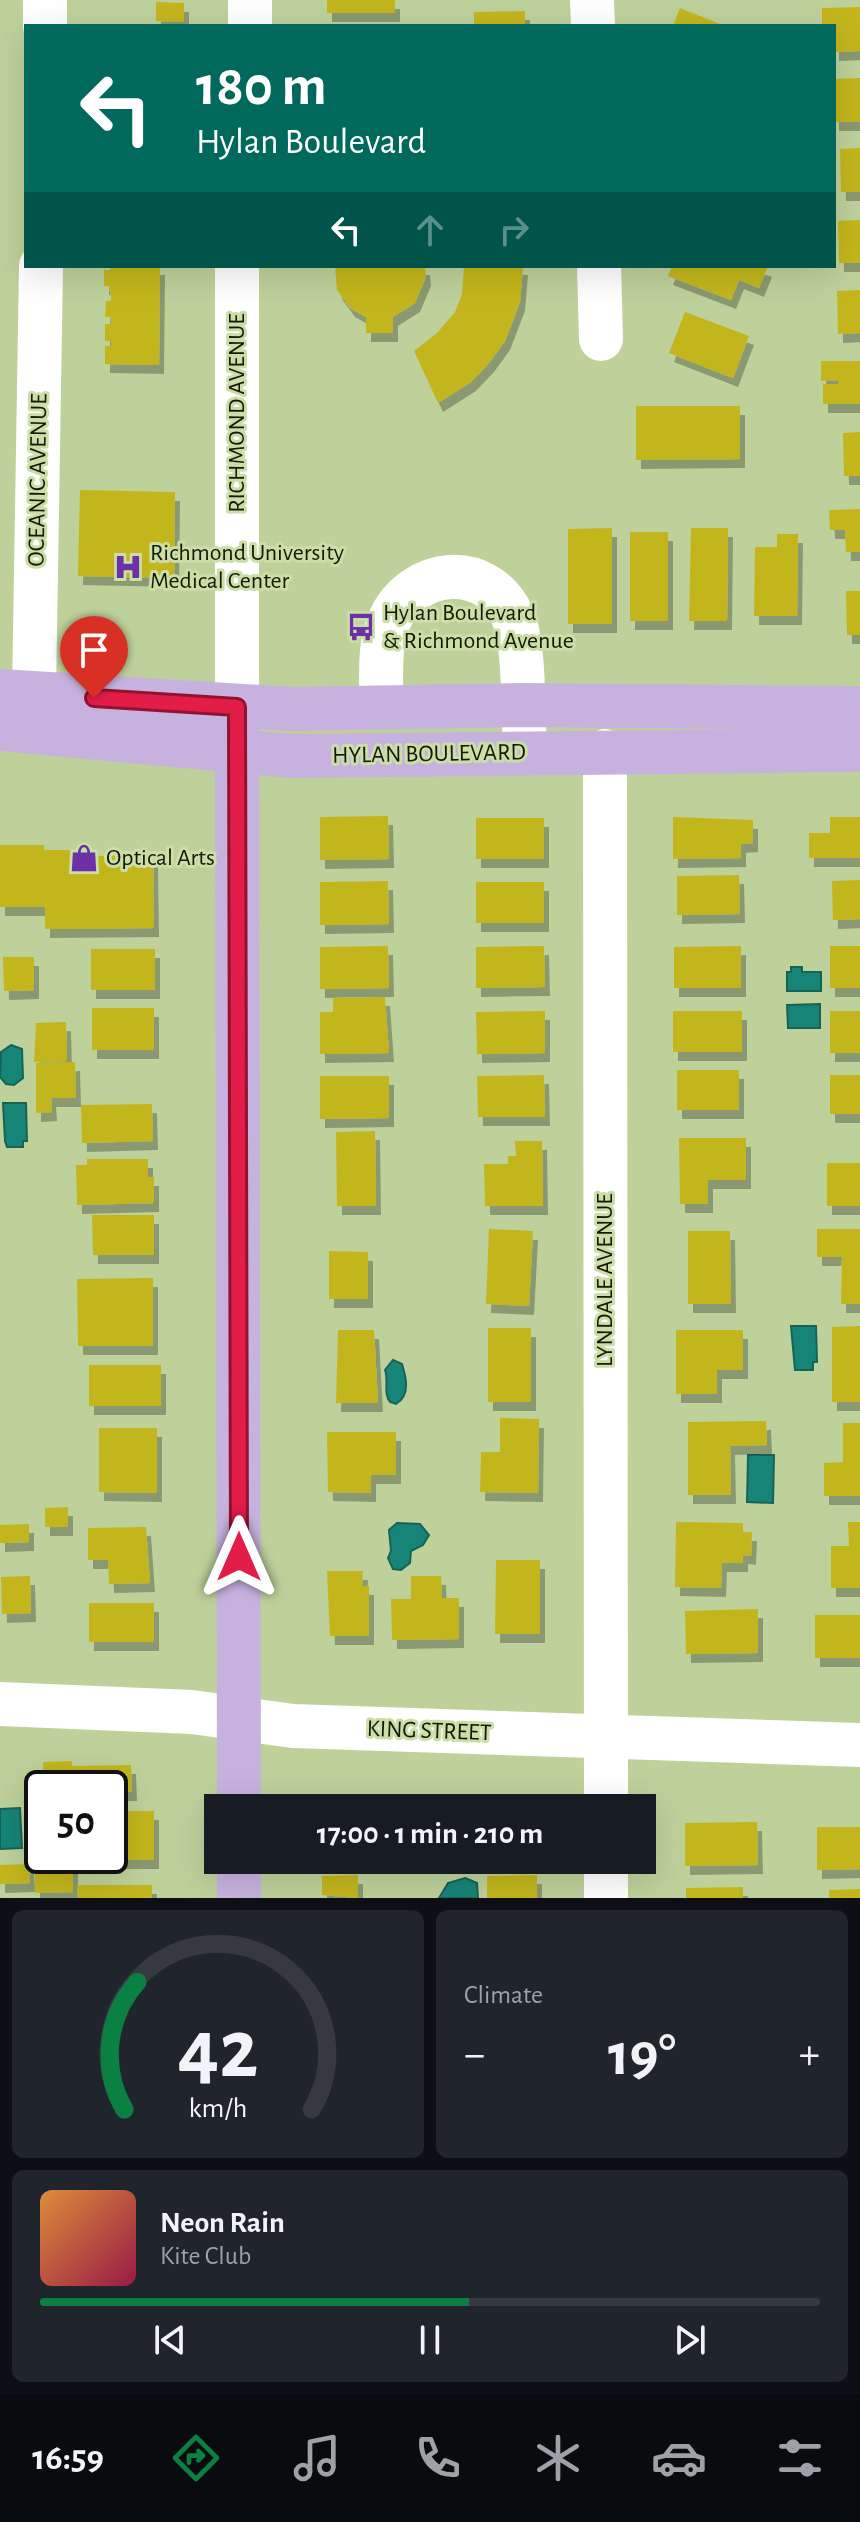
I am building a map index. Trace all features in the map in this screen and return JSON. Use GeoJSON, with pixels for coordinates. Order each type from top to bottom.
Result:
{"type":"FeatureCollection","features":[{"type":"Feature","properties":{"kind":"main road","name":"HYLAN BOULEVARD"},"geometry":{"type":"LineString","coordinates":[[17,692],[237,707],[522,705],[860,708]]}},
{"type":"Feature","properties":{"kind":"main road","name":"RICHMOND AVENUE"},"geometry":{"type":"LineString","coordinates":[[237,707],[239,1794]]}},
{"type":"Feature","properties":{"kind":"main road","name":"HYLAN BOULEVARD"},"geometry":{"type":"LineString","coordinates":[[0,729],[292,756],[860,750]]}},
{"type":"Feature","properties":{"kind":"main road"},"geometry":{"type":"LineString","coordinates":[[239,1874],[239,1898]]}},
{"type":"Feature","properties":{"kind":"street"},"geometry":{"type":"LineString","coordinates":[[45,0],[45,24]]}},
{"type":"Feature","properties":{"kind":"street"},"geometry":{"type":"LineString","coordinates":[[250,0],[250,24]]}},
{"type":"Feature","properties":{"kind":"street"},"geometry":{"type":"LineString","coordinates":[[592,0],[593,24]]}},
{"type":"Feature","properties":{"kind":"street","name":"OCEANIC AVENUE"},"geometry":{"type":"LineString","coordinates":[[17,692],[41,268]]}},
{"type":"Feature","properties":{"kind":"street","name":"RICHMOND AVENUE"},"geometry":{"type":"LineString","coordinates":[[237,268],[237,707]]}},
{"type":"Feature","properties":{"kind":"street"},"geometry":{"type":"LineString","coordinates":[[599,268],[601,339]]}},
{"type":"Feature","properties":{"kind":"street"},"geometry":{"type":"LineString","coordinates":[[381,707],[383,647],[389,621],[412,590],[447,576],[481,582],[509,609],[517,629],[525,752]]}},
{"type":"Feature","properties":{"kind":"street","name":"LYNDALE AVENUE"},"geometry":{"type":"LineString","coordinates":[[605,751],[606,1794]]}},
{"type":"Feature","properties":{"kind":"street","name":"KING STREET"},"geometry":{"type":"LineString","coordinates":[[0,1704],[192,1712],[293,1726],[860,1745]]}},
{"type":"Feature","properties":{"kind":"street"},"geometry":{"type":"LineString","coordinates":[[606,1874],[606,1898]]}},
{"type":"Feature","properties":{"kind":"water"},"geometry":{"type":"Polygon","coordinates":[[[791,967],[802,967],[802,972],[821,972],[821,991],[787,991],[787,972],[791,972],[791,967]]]}},
{"type":"Feature","properties":{"kind":"water"},"geometry":{"type":"Polygon","coordinates":[[[820,1004],[820,1028],[788,1028],[787,1005],[820,1004]]]}},
{"type":"Feature","properties":{"kind":"water"},"geometry":{"type":"Polygon","coordinates":[[[11,1045],[22,1049],[23,1078],[14,1085],[6,1084],[0,1077],[1,1052],[11,1045]]]}},
{"type":"Feature","properties":{"kind":"water"},"geometry":{"type":"Polygon","coordinates":[[[3,1103],[26,1103],[27,1141],[23,1141],[23,1147],[7,1147],[3,1103]]]}},
{"type":"Feature","properties":{"kind":"water"},"geometry":{"type":"Polygon","coordinates":[[[791,1326],[816,1326],[817,1362],[813,1362],[813,1370],[795,1370],[791,1326]]]}},
{"type":"Feature","properties":{"kind":"water"},"geometry":{"type":"Polygon","coordinates":[[[393,1360],[402,1364],[406,1380],[404,1396],[396,1404],[390,1402],[386,1391],[385,1370],[393,1360]]]}},
{"type":"Feature","properties":{"kind":"water"},"geometry":{"type":"Polygon","coordinates":[[[748,1455],[774,1455],[773,1503],[747,1502],[748,1455]]]}},
{"type":"Feature","properties":{"kind":"water"},"geometry":{"type":"Polygon","coordinates":[[[397,1523],[420,1524],[429,1535],[423,1545],[411,1551],[410,1563],[401,1570],[393,1569],[388,1558],[391,1551],[389,1530],[397,1523]]]}},
{"type":"Feature","properties":{"kind":"water"},"geometry":{"type":"Polygon","coordinates":[[[20,1808],[22,1848],[0,1849],[0,1809],[20,1808]]]}},
{"type":"Feature","properties":{"kind":"water"},"geometry":{"type":"Polygon","coordinates":[[[465,1878],[477,1883],[478,1898],[439,1898],[448,1883],[465,1878]]]}},
{"type":"Feature","properties":{"kind":"building"},"geometry":{"type":"Polygon","coordinates":[[[327,0],[395,0],[395,13],[327,13],[327,0]]]}},
{"type":"Feature","properties":{"kind":"building"},"geometry":{"type":"Polygon","coordinates":[[[156,2],[184,3],[184,22],[156,21],[156,2]]]}},
{"type":"Feature","properties":{"kind":"building"},"geometry":{"type":"Polygon","coordinates":[[[860,7],[860,51],[836,52],[836,24],[822,24],[822,8],[860,7]]]}},
{"type":"Feature","properties":{"kind":"building"},"geometry":{"type":"Polygon","coordinates":[[[680,8],[720,24],[674,24],[680,8]]]}},
{"type":"Feature","properties":{"kind":"building"},"geometry":{"type":"Polygon","coordinates":[[[525,11],[525,24],[474,24],[474,12],[525,11]]]}},
{"type":"Feature","properties":{"kind":"building"},"geometry":{"type":"Polygon","coordinates":[[[860,78],[860,122],[836,122],[836,79],[860,78]]]}},
{"type":"Feature","properties":{"kind":"building"},"geometry":{"type":"Polygon","coordinates":[[[860,148],[860,192],[841,192],[840,149],[860,148]]]}},
{"type":"Feature","properties":{"kind":"building"},"geometry":{"type":"Polygon","coordinates":[[[860,220],[860,263],[839,263],[838,221],[860,220]]]}},
{"type":"Feature","properties":{"kind":"building"},"geometry":{"type":"Polygon","coordinates":[[[160,268],[159,365],[105,364],[105,346],[111,346],[111,341],[105,341],[105,324],[112,324],[111,317],[105,317],[106,301],[111,301],[111,297],[109,286],[104,286],[104,270],[160,268]]]}},
{"type":"Feature","properties":{"kind":"building"},"geometry":{"type":"Polygon","coordinates":[[[335,268],[425,268],[426,277],[415,303],[393,317],[393,333],[366,333],[366,317],[350,308],[337,290],[335,268]]]}},
{"type":"Feature","properties":{"kind":"building"},"geometry":{"type":"Polygon","coordinates":[[[464,268],[523,268],[520,302],[505,341],[471,382],[438,403],[414,351],[437,333],[455,312],[462,294],[464,268]]]}},
{"type":"Feature","properties":{"kind":"building"},"geometry":{"type":"Polygon","coordinates":[[[671,268],[767,268],[759,288],[739,280],[731,300],[668,276],[671,268]]]}},
{"type":"Feature","properties":{"kind":"building"},"geometry":{"type":"Polygon","coordinates":[[[860,290],[860,333],[838,334],[837,291],[860,290]]]}},
{"type":"Feature","properties":{"kind":"building"},"geometry":{"type":"Polygon","coordinates":[[[685,312],[749,336],[733,378],[669,353],[685,312]]]}},
{"type":"Feature","properties":{"kind":"building"},"geometry":{"type":"Polygon","coordinates":[[[821,361],[860,361],[860,404],[823,404],[823,384],[838,384],[839,380],[821,381],[821,361]]]}},
{"type":"Feature","properties":{"kind":"building"},"geometry":{"type":"Polygon","coordinates":[[[636,406],[740,406],[740,459],[636,460],[636,406]]]}},
{"type":"Feature","properties":{"kind":"building"},"geometry":{"type":"Polygon","coordinates":[[[860,432],[860,476],[844,476],[843,433],[860,432]]]}},
{"type":"Feature","properties":{"kind":"building"},"geometry":{"type":"Polygon","coordinates":[[[80,490],[175,492],[174,578],[78,576],[80,490]]]}},
{"type":"Feature","properties":{"kind":"building"},"geometry":{"type":"Polygon","coordinates":[[[860,509],[860,552],[846,552],[845,530],[830,530],[829,510],[860,509]]]}},
{"type":"Feature","properties":{"kind":"building"},"geometry":{"type":"Polygon","coordinates":[[[612,528],[612,624],[568,624],[568,529],[612,528]]]}},
{"type":"Feature","properties":{"kind":"building"},"geometry":{"type":"Polygon","coordinates":[[[691,528],[728,528],[727,621],[689,621],[691,528]]]}},
{"type":"Feature","properties":{"kind":"building"},"geometry":{"type":"Polygon","coordinates":[[[630,532],[668,532],[668,621],[630,621],[630,532]]]}},
{"type":"Feature","properties":{"kind":"building"},"geometry":{"type":"Polygon","coordinates":[[[777,534],[798,534],[797,616],[754,616],[755,547],[777,547],[777,534]]]}},
{"type":"Feature","properties":{"kind":"building"},"geometry":{"type":"Polygon","coordinates":[[[846,591],[860,591],[860,635],[847,635],[846,591]]]}},
{"type":"Feature","properties":{"kind":"building"},"geometry":{"type":"Polygon","coordinates":[[[388,816],[389,859],[320,860],[320,817],[388,816]]]}},
{"type":"Feature","properties":{"kind":"building"},"geometry":{"type":"Polygon","coordinates":[[[673,817],[753,820],[753,843],[741,844],[741,858],[673,859],[673,817]]]}},
{"type":"Feature","properties":{"kind":"building"},"geometry":{"type":"Polygon","coordinates":[[[830,817],[860,817],[860,858],[809,858],[809,833],[830,833],[830,817]]]}},
{"type":"Feature","properties":{"kind":"building"},"geometry":{"type":"Polygon","coordinates":[[[476,818],[544,818],[544,859],[476,859],[476,818]]]}},
{"type":"Feature","properties":{"kind":"building"},"geometry":{"type":"Polygon","coordinates":[[[0,845],[44,845],[44,850],[97,850],[97,856],[153,855],[154,928],[45,929],[45,907],[0,907],[0,845]]]}},
{"type":"Feature","properties":{"kind":"building"},"geometry":{"type":"Polygon","coordinates":[[[739,875],[740,914],[677,915],[677,876],[739,875]]]}},
{"type":"Feature","properties":{"kind":"building"},"geometry":{"type":"Polygon","coordinates":[[[860,880],[860,919],[833,920],[832,881],[860,880]]]}},
{"type":"Feature","properties":{"kind":"building"},"geometry":{"type":"Polygon","coordinates":[[[388,881],[389,924],[320,925],[320,882],[388,881]]]}},
{"type":"Feature","properties":{"kind":"building"},"geometry":{"type":"Polygon","coordinates":[[[476,882],[544,882],[544,923],[476,923],[476,882]]]}},
{"type":"Feature","properties":{"kind":"building"},"geometry":{"type":"Polygon","coordinates":[[[388,946],[389,988],[320,989],[320,947],[388,946]]]}},
{"type":"Feature","properties":{"kind":"building"},"geometry":{"type":"Polygon","coordinates":[[[544,946],[545,987],[476,988],[476,947],[544,946]]]}},
{"type":"Feature","properties":{"kind":"building"},"geometry":{"type":"Polygon","coordinates":[[[741,946],[741,988],[674,988],[674,947],[741,946]]]}},
{"type":"Feature","properties":{"kind":"building"},"geometry":{"type":"Polygon","coordinates":[[[830,946],[860,946],[860,988],[830,988],[830,946]]]}},
{"type":"Feature","properties":{"kind":"building"},"geometry":{"type":"Polygon","coordinates":[[[91,949],[155,949],[155,990],[91,990],[91,949]]]}},
{"type":"Feature","properties":{"kind":"building"},"geometry":{"type":"Polygon","coordinates":[[[3,957],[34,957],[34,990],[4,991],[3,957]]]}},
{"type":"Feature","properties":{"kind":"building"},"geometry":{"type":"Polygon","coordinates":[[[385,997],[389,1053],[320,1054],[320,1012],[333,1012],[333,998],[385,997]]]}},
{"type":"Feature","properties":{"kind":"building"},"geometry":{"type":"Polygon","coordinates":[[[92,1008],[154,1008],[154,1050],[92,1050],[92,1008]]]}},
{"type":"Feature","properties":{"kind":"building"},"geometry":{"type":"Polygon","coordinates":[[[545,1011],[545,1053],[477,1054],[476,1012],[545,1011]]]}},
{"type":"Feature","properties":{"kind":"building"},"geometry":{"type":"Polygon","coordinates":[[[673,1011],[742,1011],[742,1052],[673,1052],[673,1011]]]}},
{"type":"Feature","properties":{"kind":"building"},"geometry":{"type":"Polygon","coordinates":[[[830,1011],[860,1011],[860,1053],[830,1053],[830,1011]]]}},
{"type":"Feature","properties":{"kind":"building"},"geometry":{"type":"Polygon","coordinates":[[[66,1022],[67,1061],[34,1062],[36,1023],[66,1022]]]}},
{"type":"Feature","properties":{"kind":"building"},"geometry":{"type":"Polygon","coordinates":[[[75,1062],[76,1098],[51,1098],[52,1112],[36,1113],[36,1063],[75,1062]]]}},
{"type":"Feature","properties":{"kind":"building"},"geometry":{"type":"Polygon","coordinates":[[[677,1070],[739,1070],[739,1110],[677,1110],[677,1070]]]}},
{"type":"Feature","properties":{"kind":"building"},"geometry":{"type":"Polygon","coordinates":[[[544,1075],[545,1117],[478,1117],[477,1076],[544,1075]]]}},
{"type":"Feature","properties":{"kind":"building"},"geometry":{"type":"Polygon","coordinates":[[[830,1075],[860,1075],[860,1114],[830,1114],[830,1075]]]}},
{"type":"Feature","properties":{"kind":"building"},"geometry":{"type":"Polygon","coordinates":[[[320,1076],[389,1076],[389,1118],[320,1119],[320,1076]]]}},
{"type":"Feature","properties":{"kind":"building"},"geometry":{"type":"Polygon","coordinates":[[[152,1104],[153,1141],[82,1143],[81,1105],[152,1104]]]}},
{"type":"Feature","properties":{"kind":"building"},"geometry":{"type":"Polygon","coordinates":[[[375,1131],[376,1206],[337,1206],[336,1132],[375,1131]]]}},
{"type":"Feature","properties":{"kind":"building"},"geometry":{"type":"Polygon","coordinates":[[[679,1138],[746,1138],[746,1180],[708,1180],[708,1204],[680,1204],[679,1138]]]}},
{"type":"Feature","properties":{"kind":"building"},"geometry":{"type":"Polygon","coordinates":[[[515,1141],[542,1141],[543,1206],[485,1206],[484,1164],[508,1164],[508,1156],[516,1156],[515,1141]]]}},
{"type":"Feature","properties":{"kind":"building"},"geometry":{"type":"Polygon","coordinates":[[[87,1159],[148,1159],[148,1177],[154,1177],[154,1203],[77,1205],[76,1165],[87,1165],[87,1159]]]}},
{"type":"Feature","properties":{"kind":"building"},"geometry":{"type":"Polygon","coordinates":[[[827,1163],[860,1163],[860,1206],[827,1206],[827,1163]]]}},
{"type":"Feature","properties":{"kind":"building"},"geometry":{"type":"Polygon","coordinates":[[[92,1215],[154,1215],[154,1255],[93,1255],[92,1215]]]}},
{"type":"Feature","properties":{"kind":"building"},"geometry":{"type":"Polygon","coordinates":[[[489,1229],[533,1231],[529,1306],[486,1304],[489,1229]]]}},
{"type":"Feature","properties":{"kind":"building"},"geometry":{"type":"Polygon","coordinates":[[[817,1229],[860,1229],[860,1304],[841,1304],[842,1257],[817,1257],[817,1229]]]}},
{"type":"Feature","properties":{"kind":"building"},"geometry":{"type":"Polygon","coordinates":[[[688,1231],[730,1231],[731,1304],[688,1304],[688,1231]]]}},
{"type":"Feature","properties":{"kind":"building"},"geometry":{"type":"Polygon","coordinates":[[[329,1251],[368,1252],[368,1299],[329,1299],[329,1251]]]}},
{"type":"Feature","properties":{"kind":"building"},"geometry":{"type":"Polygon","coordinates":[[[153,1278],[153,1346],[78,1346],[77,1279],[153,1278]]]}},
{"type":"Feature","properties":{"kind":"building"},"geometry":{"type":"Polygon","coordinates":[[[860,1326],[860,1402],[832,1402],[832,1327],[860,1326]]]}},
{"type":"Feature","properties":{"kind":"building"},"geometry":{"type":"Polygon","coordinates":[[[488,1328],[531,1328],[531,1402],[488,1402],[488,1328]]]}},
{"type":"Feature","properties":{"kind":"building"},"geometry":{"type":"Polygon","coordinates":[[[338,1330],[374,1330],[378,1403],[336,1403],[338,1330]]]}},
{"type":"Feature","properties":{"kind":"building"},"geometry":{"type":"Polygon","coordinates":[[[676,1330],[743,1330],[743,1370],[717,1370],[717,1394],[676,1394],[676,1330]]]}},
{"type":"Feature","properties":{"kind":"building"},"geometry":{"type":"Polygon","coordinates":[[[89,1365],[161,1365],[161,1406],[89,1406],[89,1365]]]}},
{"type":"Feature","properties":{"kind":"building"},"geometry":{"type":"Polygon","coordinates":[[[500,1418],[539,1419],[538,1493],[480,1492],[481,1452],[500,1452],[500,1418]]]}},
{"type":"Feature","properties":{"kind":"building"},"geometry":{"type":"Polygon","coordinates":[[[766,1421],[767,1445],[730,1446],[731,1495],[688,1495],[688,1422],[766,1421]]]}},
{"type":"Feature","properties":{"kind":"building"},"geometry":{"type":"Polygon","coordinates":[[[843,1423],[860,1423],[860,1496],[824,1496],[824,1463],[843,1462],[843,1423]]]}},
{"type":"Feature","properties":{"kind":"building"},"geometry":{"type":"Polygon","coordinates":[[[99,1428],[157,1428],[157,1493],[99,1492],[99,1428]]]}},
{"type":"Feature","properties":{"kind":"building"},"geometry":{"type":"Polygon","coordinates":[[[327,1432],[396,1432],[396,1475],[371,1475],[371,1493],[328,1492],[327,1432]]]}},
{"type":"Feature","properties":{"kind":"building"},"geometry":{"type":"Polygon","coordinates":[[[68,1507],[68,1527],[45,1527],[45,1508],[68,1507]]]}},
{"type":"Feature","properties":{"kind":"building"},"geometry":{"type":"Polygon","coordinates":[[[676,1522],[743,1523],[743,1532],[752,1532],[751,1556],[743,1555],[743,1563],[722,1563],[721,1588],[675,1587],[676,1522]]]}},
{"type":"Feature","properties":{"kind":"building"},"geometry":{"type":"Polygon","coordinates":[[[848,1522],[860,1522],[860,1588],[831,1588],[831,1546],[849,1546],[848,1522]]]}},
{"type":"Feature","properties":{"kind":"building"},"geometry":{"type":"Polygon","coordinates":[[[29,1524],[29,1542],[0,1543],[0,1525],[29,1524]]]}},
{"type":"Feature","properties":{"kind":"building"},"geometry":{"type":"Polygon","coordinates":[[[146,1527],[150,1583],[109,1584],[108,1560],[88,1560],[88,1528],[146,1527]]]}},
{"type":"Feature","properties":{"kind":"building"},"geometry":{"type":"Polygon","coordinates":[[[496,1560],[540,1560],[540,1634],[495,1634],[496,1560]]]}},
{"type":"Feature","properties":{"kind":"building"},"geometry":{"type":"Polygon","coordinates":[[[327,1571],[363,1571],[362,1586],[369,1586],[369,1636],[330,1636],[327,1571]]]}},
{"type":"Feature","properties":{"kind":"building"},"geometry":{"type":"Polygon","coordinates":[[[30,1576],[31,1613],[2,1614],[1,1577],[30,1576]]]}},
{"type":"Feature","properties":{"kind":"building"},"geometry":{"type":"Polygon","coordinates":[[[411,1576],[441,1576],[442,1598],[459,1598],[459,1639],[392,1640],[391,1599],[411,1599],[411,1576]]]}},
{"type":"Feature","properties":{"kind":"building"},"geometry":{"type":"Polygon","coordinates":[[[89,1603],[154,1603],[154,1642],[89,1642],[89,1603]]]}},
{"type":"Feature","properties":{"kind":"building"},"geometry":{"type":"Polygon","coordinates":[[[758,1609],[758,1653],[686,1654],[685,1611],[758,1609]]]}},
{"type":"Feature","properties":{"kind":"building"},"geometry":{"type":"Polygon","coordinates":[[[815,1615],[860,1615],[860,1658],[815,1658],[815,1615]]]}},
{"type":"Feature","properties":{"kind":"building"},"geometry":{"type":"Polygon","coordinates":[[[72,1761],[72,1766],[131,1765],[132,1792],[128,1792],[128,1770],[43,1770],[43,1762],[72,1761]]]}},
{"type":"Feature","properties":{"kind":"building"},"geometry":{"type":"Polygon","coordinates":[[[128,1811],[154,1811],[154,1860],[128,1860],[128,1811]]]}},
{"type":"Feature","properties":{"kind":"building"},"geometry":{"type":"Polygon","coordinates":[[[757,1822],[758,1865],[685,1866],[685,1823],[757,1822]]]}},
{"type":"Feature","properties":{"kind":"building"},"geometry":{"type":"Polygon","coordinates":[[[817,1827],[860,1827],[860,1869],[817,1870],[817,1827]]]}},
{"type":"Feature","properties":{"kind":"building"},"geometry":{"type":"Polygon","coordinates":[[[24,1864],[24,1874],[30,1874],[30,1883],[0,1884],[0,1865],[24,1864]]]}},
{"type":"Feature","properties":{"kind":"building"},"geometry":{"type":"Polygon","coordinates":[[[35,1874],[73,1874],[73,1892],[35,1893],[35,1874]]]}},
{"type":"Feature","properties":{"kind":"building"},"geometry":{"type":"Polygon","coordinates":[[[358,1875],[358,1898],[322,1895],[322,1876],[358,1875]]]}},
{"type":"Feature","properties":{"kind":"building"},"geometry":{"type":"Polygon","coordinates":[[[537,1875],[537,1898],[487,1898],[487,1876],[537,1875]]]}},
{"type":"Feature","properties":{"kind":"building"},"geometry":{"type":"Polygon","coordinates":[[[77,1885],[152,1885],[152,1898],[78,1898],[77,1885]]]}},
{"type":"Feature","properties":{"kind":"building"},"geometry":{"type":"Polygon","coordinates":[[[743,1887],[743,1898],[686,1898],[686,1888],[743,1887]]]}},
{"type":"Feature","properties":{"kind":"building"},"geometry":{"type":"Polygon","coordinates":[[[860,1889],[860,1898],[829,1898],[829,1890],[860,1889]]]}},
{"type":"Feature","properties":{"kind":"place","name":"Richmond University Medical Center"},"geometry":{"type":"Point","coordinates":[128,567]}},
{"type":"Feature","properties":{"kind":"place","name":"Hylan Boulevard & Richmond Avenue"},"geometry":{"type":"Point","coordinates":[361,627]}},
{"type":"Feature","properties":{"kind":"place","name":"Optical Arts"},"geometry":{"type":"Point","coordinates":[84,858]}},
{"type":"Feature","properties":{"kind":"route"},"geometry":{"type":"LineString","coordinates":[[94,698],[237,707],[239,1557]]}}]}
